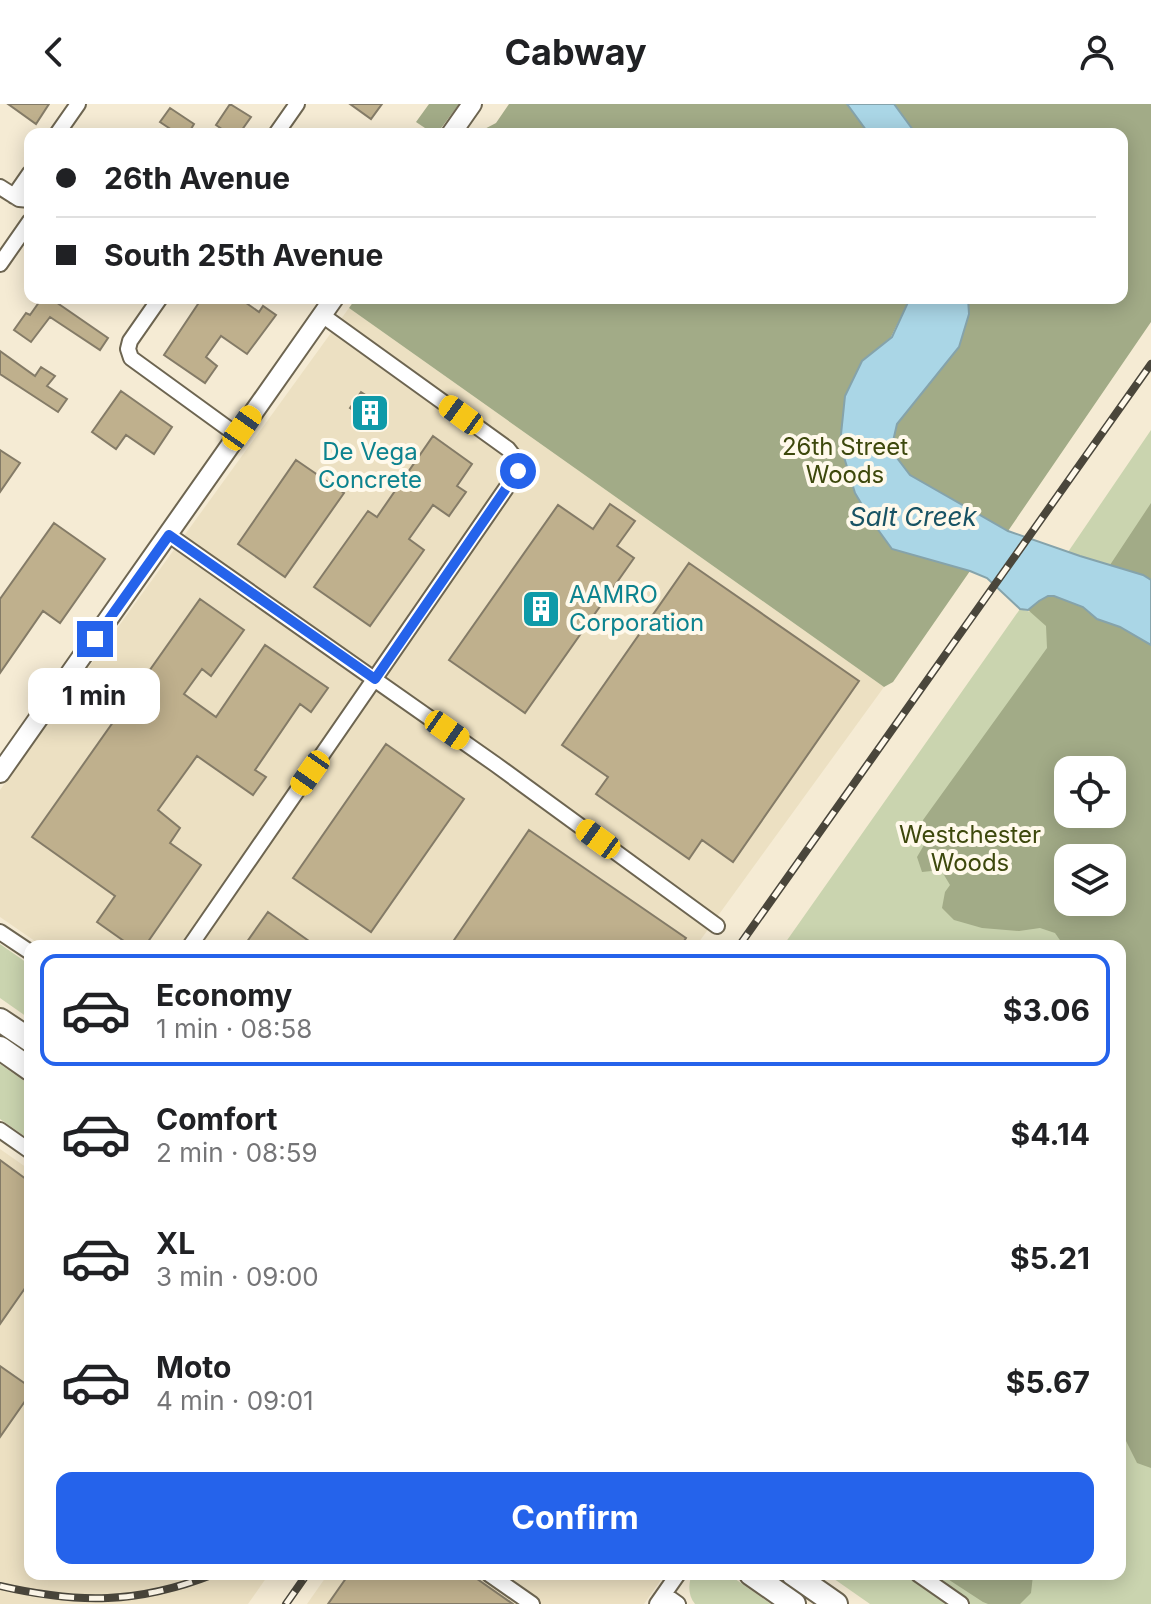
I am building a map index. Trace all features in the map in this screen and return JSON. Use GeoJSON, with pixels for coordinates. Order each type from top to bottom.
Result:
{"type":"FeatureCollection","features":[{"type":"Feature","properties":{"kind":"main road"},"geometry":{"type":"LineString","coordinates":[[0,1020],[24,1036]]}},
{"type":"Feature","properties":{"kind":"main road"},"geometry":{"type":"LineString","coordinates":[[0,1048],[24,1065]]}},
{"type":"Feature","properties":{"kind":"main road"},"geometry":{"type":"LineString","coordinates":[[759,1580],[794,1604]]}},
{"type":"Feature","properties":{"kind":"main road"},"geometry":{"type":"LineString","coordinates":[[802,1580],[836,1604]]}},
{"type":"Feature","properties":{"kind":"street"},"geometry":{"type":"LineString","coordinates":[[61,128],[78,104]]}},
{"type":"Feature","properties":{"kind":"street"},"geometry":{"type":"LineString","coordinates":[[280,128],[297,104]]}},
{"type":"Feature","properties":{"kind":"street"},"geometry":{"type":"LineString","coordinates":[[455,128],[472,104]]}},
{"type":"Feature","properties":{"kind":"street"},"geometry":{"type":"LineString","coordinates":[[14,196],[24,182]]}},
{"type":"Feature","properties":{"kind":"street"},"geometry":{"type":"LineString","coordinates":[[0,187],[24,198]]}},
{"type":"Feature","properties":{"kind":"street"},"geometry":{"type":"LineString","coordinates":[[0,264],[24,230]]}},
{"type":"Feature","properties":{"kind":"street"},"geometry":{"type":"LineString","coordinates":[[156,304],[130,341],[128,349],[131,358],[237,435]]}},
{"type":"Feature","properties":{"kind":"street"},"geometry":{"type":"LineString","coordinates":[[0,773],[330,304]]}},
{"type":"Feature","properties":{"kind":"street"},"geometry":{"type":"LineString","coordinates":[[194,940],[518,471],[519,463],[508,449],[322,315]]}},
{"type":"Feature","properties":{"kind":"street"},"geometry":{"type":"LineString","coordinates":[[169,535],[513,777],[717,926]]}},
{"type":"Feature","properties":{"kind":"street"},"geometry":{"type":"LineString","coordinates":[[0,932],[24,948]]}},
{"type":"Feature","properties":{"kind":"street"},"geometry":{"type":"LineString","coordinates":[[0,1130],[24,1147]]}},
{"type":"Feature","properties":{"kind":"street"},"geometry":{"type":"LineString","coordinates":[[498,1580],[532,1604]]}},
{"type":"Feature","properties":{"kind":"street"},"geometry":{"type":"LineString","coordinates":[[674,1580],[661,1599],[678,1604]]}},
{"type":"Feature","properties":{"kind":"street"},"geometry":{"type":"LineString","coordinates":[[927,1580],[961,1604]]}},
{"type":"Feature","properties":{"kind":"shaded area"},"geometry":{"type":"Polygon","coordinates":[[[349,308],[884,687],[700,940],[33,940],[0,917],[0,790],[349,308]]]}},
{"type":"Feature","properties":{"kind":"shaded area"},"geometry":{"type":"Polygon","coordinates":[[[0,1149],[24,1166],[24,1580],[265,1580],[248,1604],[0,1604],[0,1149]]]}},
{"type":"Feature","properties":{"kind":"shaded area"},"geometry":{"type":"Polygon","coordinates":[[[324,1580],[661,1580],[644,1604],[307,1604],[324,1580]]]}},
{"type":"Feature","properties":{"kind":"green space"},"geometry":{"type":"Polygon","coordinates":[[[429,104],[459,104],[441,128],[425,128],[416,122],[429,104]]]}},
{"type":"Feature","properties":{"kind":"green space"},"geometry":{"type":"Polygon","coordinates":[[[509,104],[847,104],[865,128],[486,128],[496,123],[509,104]]]}},
{"type":"Feature","properties":{"kind":"green space"},"geometry":{"type":"Polygon","coordinates":[[[894,104],[1151,104],[1151,322],[1008,531],[910,475],[890,450],[896,424],[959,347],[969,314],[968,304],[1128,304],[1128,128],[912,128],[894,104]]]}},
{"type":"Feature","properties":{"kind":"green space","name":"26th Street Woods"},"geometry":{"type":"Polygon","coordinates":[[[352,304],[907,304],[891,337],[862,362],[855,493],[892,549],[970,571],[893,682],[884,687],[349,308],[352,304]]]}},
{"type":"Feature","properties":{"kind":"green space"},"geometry":{"type":"Polygon","coordinates":[[[1151,430],[1151,580],[1068,552],[1151,430]]]}},
{"type":"Feature","properties":{"kind":"green space"},"geometry":{"type":"Polygon","coordinates":[[[1151,503],[1151,580],[1110,565],[1151,503]]]}},
{"type":"Feature","properties":{"kind":"green space"},"geometry":{"type":"Polygon","coordinates":[[[1048,596],[1054,596],[1083,607],[1097,619],[1120,627],[1151,645],[1151,1468],[1137,1463],[1126,1441],[1126,940],[1060,940],[1055,933],[1040,928],[1019,931],[982,928],[954,920],[942,908],[945,892],[950,885],[941,870],[922,872],[917,857],[924,845],[923,820],[1047,648],[1046,626],[1028,610],[1048,596]]]}},
{"type":"Feature","properties":{"kind":"green space","name":"Westchester Woods"},"geometry":{"type":"Polygon","coordinates":[[[1020,609],[1151,645],[1151,1604],[870,1604],[836,1580],[1126,1580],[1126,940],[787,940],[1020,609]]]}},
{"type":"Feature","properties":{"kind":"green space"},"geometry":{"type":"Polygon","coordinates":[[[0,944],[24,961],[24,1015],[0,998],[0,944]]]}},
{"type":"Feature","properties":{"kind":"green space"},"geometry":{"type":"Polygon","coordinates":[[[0,1064],[24,1081],[24,1136],[0,1119],[0,1064]]]}},
{"type":"Feature","properties":{"kind":"green space"},"geometry":{"type":"Polygon","coordinates":[[[737,1580],[771,1604],[695,1604],[689,1590],[690,1582],[737,1580]]]}},
{"type":"Feature","properties":{"kind":"green space"},"geometry":{"type":"Polygon","coordinates":[[[949,1580],[1032,1580],[1031,1593],[1020,1604],[983,1602],[949,1580]]]}},
{"type":"Feature","properties":{"kind":"water"},"geometry":{"type":"Polygon","coordinates":[[[847,104],[894,104],[912,128],[865,128],[847,104]]]}},
{"type":"Feature","properties":{"kind":"water","name":"Salt Creek"},"geometry":{"type":"Polygon","coordinates":[[[907,304],[968,304],[969,314],[959,347],[897,424],[891,450],[910,475],[1008,531],[1151,580],[1151,645],[1120,627],[1097,619],[1083,607],[1054,596],[1048,596],[1028,610],[1020,609],[987,578],[892,549],[855,493],[840,444],[845,396],[862,361],[892,337],[907,304]]]}},
{"type":"Feature","properties":{"kind":"building"},"geometry":{"type":"Polygon","coordinates":[[[8,104],[49,104],[36,124],[8,104]]]}},
{"type":"Feature","properties":{"kind":"building"},"geometry":{"type":"Polygon","coordinates":[[[230,104],[251,117],[243,128],[220,128],[216,125],[230,104]]]}},
{"type":"Feature","properties":{"kind":"building"},"geometry":{"type":"Polygon","coordinates":[[[350,104],[382,104],[371,119],[350,104]]]}},
{"type":"Feature","properties":{"kind":"building"},"geometry":{"type":"Polygon","coordinates":[[[170,108],[194,124],[192,128],[169,128],[160,122],[170,108]]]}},
{"type":"Feature","properties":{"kind":"building"},"geometry":{"type":"Polygon","coordinates":[[[38,304],[59,304],[108,338],[100,350],[50,317],[31,342],[14,330],[26,313],[30,315],[38,304]]]}},
{"type":"Feature","properties":{"kind":"building"},"geometry":{"type":"Polygon","coordinates":[[[198,304],[248,304],[259,312],[263,306],[276,315],[247,354],[221,336],[206,357],[217,366],[205,383],[164,355],[198,304]]]}},
{"type":"Feature","properties":{"kind":"building"},"geometry":{"type":"Polygon","coordinates":[[[0,351],[35,376],[41,367],[55,376],[47,386],[67,399],[58,412],[0,374],[0,351]]]}},
{"type":"Feature","properties":{"kind":"building"},"geometry":{"type":"Polygon","coordinates":[[[121,391],[172,427],[154,454],[126,435],[116,449],[92,432],[121,391]]]}},
{"type":"Feature","properties":{"kind":"building","name":"De Vega Concrete"},"geometry":{"type":"Polygon","coordinates":[[[361,392],[381,405],[378,409],[387,416],[379,428],[350,408],[361,392]]]}},
{"type":"Feature","properties":{"kind":"building"},"geometry":{"type":"Polygon","coordinates":[[[433,436],[472,464],[457,486],[466,492],[449,516],[433,505],[409,539],[424,550],[370,626],[314,587],[368,511],[377,517],[433,436]]]}},
{"type":"Feature","properties":{"kind":"building"},"geometry":{"type":"Polygon","coordinates":[[[0,450],[20,463],[0,492],[0,450]]]}},
{"type":"Feature","properties":{"kind":"building"},"geometry":{"type":"Polygon","coordinates":[[[296,460],[344,493],[285,577],[238,544],[296,460]]]}},
{"type":"Feature","properties":{"kind":"building","name":"AAMRO Corporation"},"geometry":{"type":"Polygon","coordinates":[[[610,504],[635,521],[617,546],[634,558],[525,713],[449,660],[558,505],[593,529],[610,504]]]}},
{"type":"Feature","properties":{"kind":"building"},"geometry":{"type":"Polygon","coordinates":[[[54,523],[105,559],[60,623],[43,611],[0,673],[0,599],[54,523]]]}},
{"type":"Feature","properties":{"kind":"building"},"geometry":{"type":"Polygon","coordinates":[[[689,563],[859,681],[733,862],[702,840],[689,859],[596,794],[608,777],[562,745],[689,563]]]}},
{"type":"Feature","properties":{"kind":"building"},"geometry":{"type":"Polygon","coordinates":[[[200,599],[244,630],[211,676],[202,669],[184,694],[216,717],[265,645],[328,688],[311,712],[300,704],[255,770],[266,777],[253,795],[197,756],[158,810],[180,828],[170,843],[201,865],[149,940],[122,940],[97,922],[115,896],[32,837],[200,599]]]}},
{"type":"Feature","properties":{"kind":"building"},"geometry":{"type":"Polygon","coordinates":[[[386,744],[464,799],[371,932],[293,878],[386,744]]]}},
{"type":"Feature","properties":{"kind":"building"},"geometry":{"type":"Polygon","coordinates":[[[529,830],[686,938],[685,940],[454,940],[529,830]]]}},
{"type":"Feature","properties":{"kind":"building"},"geometry":{"type":"Polygon","coordinates":[[[268,912],[308,940],[248,940],[268,912]]]}},
{"type":"Feature","properties":{"kind":"building"},"geometry":{"type":"Polygon","coordinates":[[[0,1160],[24,1178],[24,1290],[0,1324],[0,1160]]]}},
{"type":"Feature","properties":{"kind":"building"},"geometry":{"type":"Polygon","coordinates":[[[0,1366],[24,1383],[24,1403],[0,1437],[0,1366]]]}},
{"type":"Feature","properties":{"kind":"building"},"geometry":{"type":"Polygon","coordinates":[[[345,1580],[479,1580],[513,1604],[328,1604],[345,1580]]]}},
{"type":"Feature","properties":{"kind":"railway"},"geometry":{"type":"LineString","coordinates":[[743,940],[1151,364]]}},
{"type":"Feature","properties":{"kind":"railway"},"geometry":{"type":"LineString","coordinates":[[0,1586],[56,1596],[108,1598],[159,1591],[197,1580]]}},
{"type":"Feature","properties":{"kind":"railway"},"geometry":{"type":"LineString","coordinates":[[286,1604],[303,1580]]}},
{"type":"Feature","properties":{"kind":"place","name":"De Vega Concrete"},"geometry":{"type":"Point","coordinates":[370,413]}},
{"type":"Feature","properties":{"kind":"place","name":"AAMRO Corporation"},"geometry":{"type":"Point","coordinates":[541,609]}},
{"type":"Feature","properties":{"kind":"route"},"geometry":{"type":"LineString","coordinates":[[95,639],[169,535],[375,679],[518,471]]}}]}
